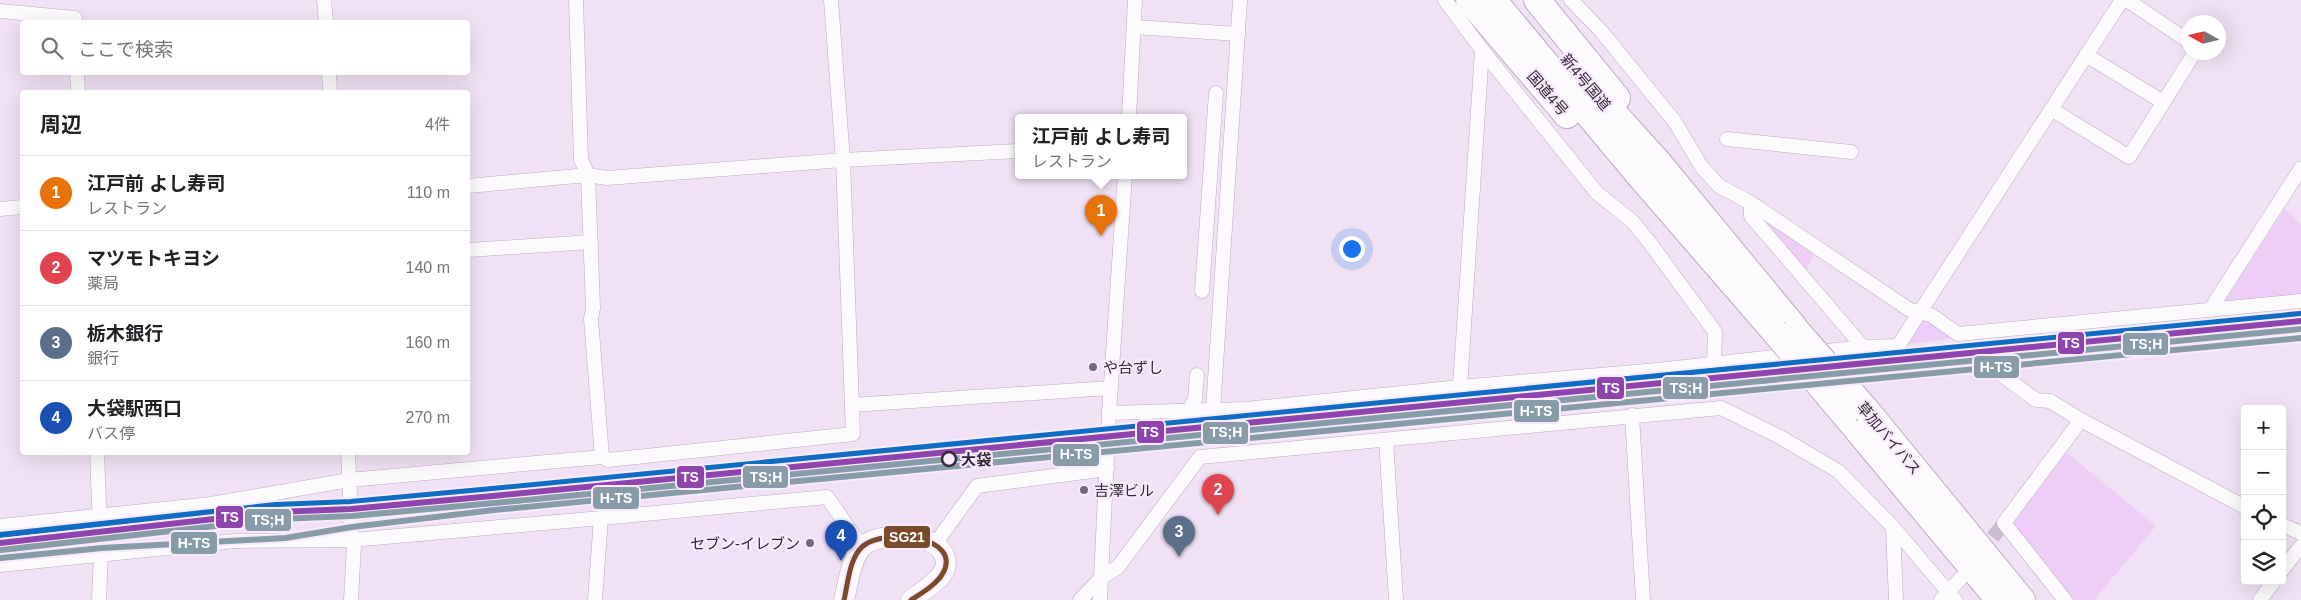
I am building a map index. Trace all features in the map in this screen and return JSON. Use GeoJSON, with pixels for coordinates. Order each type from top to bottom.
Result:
{"type":"FeatureCollection","features":[{"type":"Feature","properties":{"kind":"highway","name":"国道4号"},"geometry":{"type":"LineString","coordinates":[[1469,0],[1594,145],[1612,160],[1648,168]]}},
{"type":"Feature","properties":{"kind":"highway","name":"新4号国道"},"geometry":{"type":"LineString","coordinates":[[1493,0],[1648,168]]}},
{"type":"Feature","properties":{"kind":"highway","name":"新4号国道"},"geometry":{"type":"LineString","coordinates":[[1517,0],[1614,114],[1648,168]]}},
{"type":"Feature","properties":{"kind":"highway"},"geometry":{"type":"LineString","coordinates":[[1537,0],[1623,105],[1648,168]]}},
{"type":"Feature","properties":{"kind":"highway","name":"草加バイパス"},"geometry":{"type":"LineString","coordinates":[[1648,168],[1785,331],[2022,600]]}},
{"type":"Feature","properties":{"kind":"highway","name":"草加バイパス"},"geometry":{"type":"LineString","coordinates":[[1856,413],[2000,600]]}},
{"type":"Feature","properties":{"kind":"street"},"geometry":{"type":"LineString","coordinates":[[324,0],[326,20]]}},
{"type":"Feature","properties":{"kind":"street"},"geometry":{"type":"LineString","coordinates":[[576,0],[581,160],[588,176],[592,319],[602,457]]}},
{"type":"Feature","properties":{"kind":"street"},"geometry":{"type":"LineString","coordinates":[[0,526],[211,504],[349,480],[602,457],[608,460],[853,434],[843,160],[831,0]]}},
{"type":"Feature","properties":{"kind":"street"},"geometry":{"type":"LineString","coordinates":[[1129,114],[1135,0]]}},
{"type":"Feature","properties":{"kind":"street"},"geometry":{"type":"LineString","coordinates":[[1213,410],[1240,0]]}},
{"type":"Feature","properties":{"kind":"street"},"geometry":{"type":"LineString","coordinates":[[1445,0],[1482,50],[1597,193],[1632,221],[1650,243],[1715,332],[1714,363]]}},
{"type":"Feature","properties":{"kind":"street"},"geometry":{"type":"LineString","coordinates":[[1571,0],[1601,31],[1675,122],[1701,166],[1719,186],[1751,203],[1910,310],[1931,315],[1958,334],[2301,301]]}},
{"type":"Feature","properties":{"kind":"street"},"geometry":{"type":"LineString","coordinates":[[1109,413],[1213,410],[1347,400],[1460,387],[1658,370],[1863,347],[1898,346],[2122,0]]}},
{"type":"Feature","properties":{"kind":"street"},"geometry":{"type":"LineString","coordinates":[[2127,0],[2181,36]]}},
{"type":"Feature","properties":{"kind":"street"},"geometry":{"type":"LineString","coordinates":[[0,11],[75,18],[75,20]]}},
{"type":"Feature","properties":{"kind":"street"},"geometry":{"type":"LineString","coordinates":[[1134,26],[1238,34]]}},
{"type":"Feature","properties":{"kind":"street"},"geometry":{"type":"LineString","coordinates":[[1460,387],[1482,50]]}},
{"type":"Feature","properties":{"kind":"street"},"geometry":{"type":"LineString","coordinates":[[2086,55],[2163,102]]}},
{"type":"Feature","properties":{"kind":"street"},"geometry":{"type":"LineString","coordinates":[[2051,109],[2129,157],[2190,60]]}},
{"type":"Feature","properties":{"kind":"street"},"geometry":{"type":"LineString","coordinates":[[77,75],[78,90]]}},
{"type":"Feature","properties":{"kind":"street"},"geometry":{"type":"LineString","coordinates":[[329,75],[330,90]]}},
{"type":"Feature","properties":{"kind":"street"},"geometry":{"type":"LineString","coordinates":[[1202,291],[1216,93]]}},
{"type":"Feature","properties":{"kind":"street"},"geometry":{"type":"LineString","coordinates":[[1728,139],[1850,152]]}},
{"type":"Feature","properties":{"kind":"street"},"geometry":{"type":"LineString","coordinates":[[470,186],[588,176],[607,178],[843,160],[1015,150]]}},
{"type":"Feature","properties":{"kind":"street"},"geometry":{"type":"LineString","coordinates":[[2210,310],[2301,168]]}},
{"type":"Feature","properties":{"kind":"street"},"geometry":{"type":"LineString","coordinates":[[1100,600],[1109,413],[1125,179]]}},
{"type":"Feature","properties":{"kind":"street"},"geometry":{"type":"LineString","coordinates":[[1751,203],[1751,216],[1863,347]]}},
{"type":"Feature","properties":{"kind":"street"},"geometry":{"type":"LineString","coordinates":[[0,209],[20,208]]}},
{"type":"Feature","properties":{"kind":"street"},"geometry":{"type":"LineString","coordinates":[[1209,209],[1226,210]]}},
{"type":"Feature","properties":{"kind":"street"},"geometry":{"type":"LineString","coordinates":[[470,250],[591,242]]}},
{"type":"Feature","properties":{"kind":"street"},"geometry":{"type":"LineString","coordinates":[[1190,410],[1195,399],[1197,375]]}},
{"type":"Feature","properties":{"kind":"street"},"geometry":{"type":"LineString","coordinates":[[2003,376],[2036,400],[2050,401],[2241,505]]}},
{"type":"Feature","properties":{"kind":"street"},"geometry":{"type":"LineString","coordinates":[[852,405],[1111,388]]}},
{"type":"Feature","properties":{"kind":"street"},"geometry":{"type":"LineString","coordinates":[[1080,600],[1101,578],[1118,567],[1200,457],[1721,408],[1780,437],[1838,471],[1893,527],[1948,597],[1961,578]]}},
{"type":"Feature","properties":{"kind":"street"},"geometry":{"type":"LineString","coordinates":[[1632,415],[1643,600]]}},
{"type":"Feature","properties":{"kind":"street"},"geometry":{"type":"LineString","coordinates":[[2065,600],[2004,523],[2082,420]]}},
{"type":"Feature","properties":{"kind":"street"},"geometry":{"type":"LineString","coordinates":[[1386,440],[1396,600]]}},
{"type":"Feature","properties":{"kind":"street"},"geometry":{"type":"LineString","coordinates":[[97,455],[101,554],[99,600]]}},
{"type":"Feature","properties":{"kind":"street"},"geometry":{"type":"LineString","coordinates":[[348,455],[352,540],[354,545],[351,600]]}},
{"type":"Feature","properties":{"kind":"street"},"geometry":{"type":"LineString","coordinates":[[935,544],[977,486],[1107,469]]}},
{"type":"Feature","properties":{"kind":"street"},"geometry":{"type":"LineString","coordinates":[[0,565],[235,541],[352,540],[827,497],[862,547]]}},
{"type":"Feature","properties":{"kind":"street"},"geometry":{"type":"LineString","coordinates":[[595,600],[601,518]]}},
{"type":"Feature","properties":{"kind":"street"},"geometry":{"type":"LineString","coordinates":[[1893,527],[1896,600]]}},
{"type":"Feature","properties":{"kind":"street"},"geometry":{"type":"LineString","coordinates":[[2286,527],[2301,534]]}},
{"type":"Feature","properties":{"kind":"street"},"geometry":{"type":"LineString","coordinates":[[844,600],[854,564],[862,547],[874,540],[887,537],[914,537],[935,544],[944,553],[946,561],[945,570],[941,576],[911,600]]}},
{"type":"Feature","properties":{"kind":"street"},"geometry":{"type":"LineString","coordinates":[[2286,565],[2301,546]]}},
{"type":"Feature","properties":{"kind":"street"},"geometry":{"type":"LineString","coordinates":[[2260,600],[2271,585]]}},
{"type":"Feature","properties":{"kind":"shaded area"},"geometry":{"type":"Polygon","coordinates":[[[1753,207],[1816,250],[1804,274],[1753,207]]]}},
{"type":"Feature","properties":{"kind":"shaded area"},"geometry":{"type":"Polygon","coordinates":[[[2285,209],[2301,224],[2301,296],[2222,305],[2285,209]]]}},
{"type":"Feature","properties":{"kind":"shaded area"},"geometry":{"type":"Polygon","coordinates":[[[1930,317],[1955,338],[1901,345],[1919,318],[1930,317]]]}},
{"type":"Feature","properties":{"kind":"shaded area"},"geometry":{"type":"Polygon","coordinates":[[[2066,452],[2156,526],[2094,600],[2072,600],[2012,523],[2066,452]]]}},
{"type":"Feature","properties":{"kind":"tunnel"},"geometry":{"type":"LineString","coordinates":[[1980,554],[2004,523]]}},
{"type":"Feature","properties":{"kind":"transit line","name":"TS"},"geometry":{"type":"LineString","coordinates":[[0,535],[276,505],[351,502],[492,489],[2300,314]]}},
{"type":"Feature","properties":{"kind":"transit line","name":"TS"},"geometry":{"type":"LineString","coordinates":[[0,543],[277,512],[351,509],[493,496],[2301,321]]}},
{"type":"Feature","properties":{"kind":"transit line","name":"TS;H"},"geometry":{"type":"LineString","coordinates":[[1,550],[278,519],[352,516],[494,503],[2301,329]]}},
{"type":"Feature","properties":{"kind":"transit line","name":"H-TS"},"geometry":{"type":"LineString","coordinates":[[1,558],[102,548],[285,538],[352,527],[494,510],[2301,338]]}},
{"type":"Feature","properties":{"kind":"transit line","name":"SG21"},"geometry":{"type":"LineString","coordinates":[[844,600],[852,564],[858,551],[873,540],[887,537],[903,537],[932,543],[942,551],[946,560],[943,573],[937,581],[911,600]]}},
{"type":"Feature","properties":{"kind":"place","name":"江戸前 よし寿司"},"geometry":{"type":"Point","coordinates":[1101,236]}},
{"type":"Feature","properties":{"kind":"place","name":"や台ずし"},"geometry":{"type":"Point","coordinates":[1093,367]}},
{"type":"Feature","properties":{"kind":"place","name":"大袋"},"geometry":{"type":"Point","coordinates":[949,459]}},
{"type":"Feature","properties":{"kind":"place","name":"吉澤ビル"},"geometry":{"type":"Point","coordinates":[1084,490]}},
{"type":"Feature","properties":{"kind":"place","name":"マツモトキヨシ"},"geometry":{"type":"Point","coordinates":[1218,515]}},
{"type":"Feature","properties":{"kind":"place","name":"セブン-イレブン"},"geometry":{"type":"Point","coordinates":[810,543]}},
{"type":"Feature","properties":{"kind":"place","name":"栃木銀行"},"geometry":{"type":"Point","coordinates":[1179,557]}},
{"type":"Feature","properties":{"kind":"place","name":"大袋駅西口"},"geometry":{"type":"Point","coordinates":[841,561]}}]}
